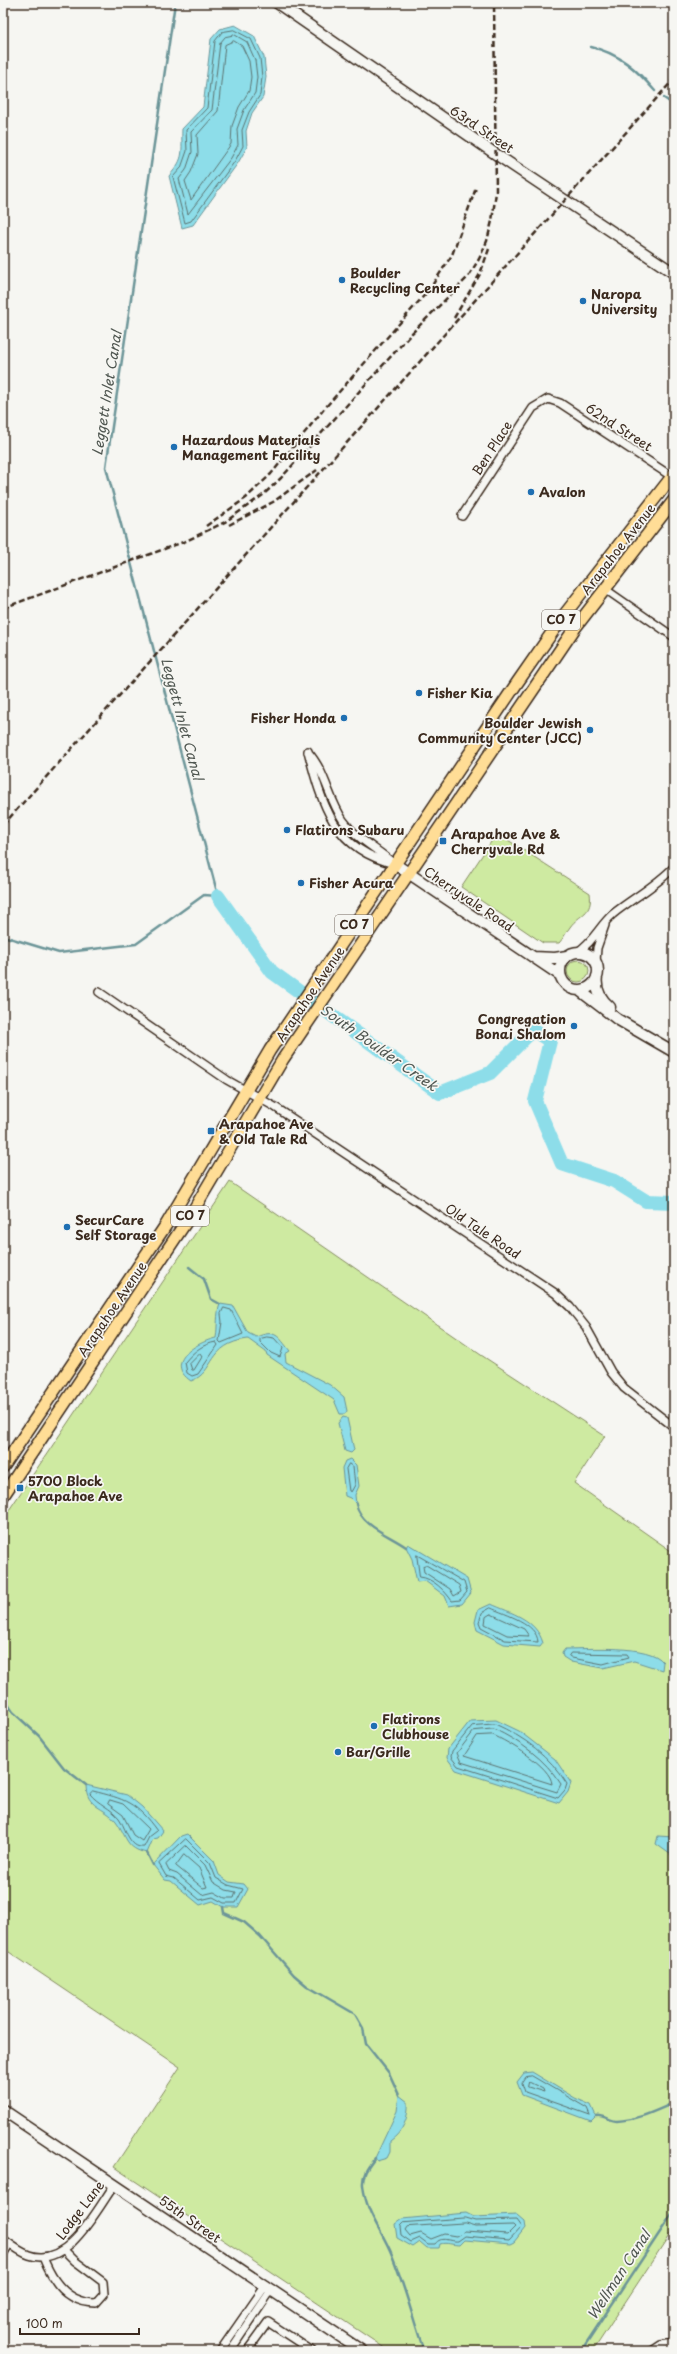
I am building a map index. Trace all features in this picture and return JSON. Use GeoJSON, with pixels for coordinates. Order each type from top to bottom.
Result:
{"type":"FeatureCollection","features":[{"type":"Feature","properties":{"kind":"main road","name":"Arapahoe Avenue"},"geometry":{"type":"LineString","coordinates":[[3,1467],[166,1225],[245,1090],[292,1017],[533,659],[673,476]]}},
{"type":"Feature","properties":{"kind":"main road","name":"Arapahoe Avenue"},"geometry":{"type":"LineString","coordinates":[[3,1496],[187,1222],[259,1098],[408,874],[575,628],[674,500]]}},
{"type":"Feature","properties":{"kind":"street","name":"63rd Street"},"geometry":{"type":"LineString","coordinates":[[277,3],[497,155],[674,273]]}},
{"type":"Feature","properties":{"kind":"street","name":"62nd Street"},"geometry":{"type":"LineString","coordinates":[[548,399],[560,403],[673,476]]}},
{"type":"Feature","properties":{"kind":"street","name":"Ben Place"},"geometry":{"type":"LineString","coordinates":[[462,516],[533,408],[548,399]]}},
{"type":"Feature","properties":{"kind":"street"},"geometry":{"type":"LineString","coordinates":[[605,589],[674,637]]}},
{"type":"Feature","properties":{"kind":"street"},"geometry":{"type":"LineString","coordinates":[[308,751],[322,770],[338,813],[348,828],[395,864],[378,860],[338,832],[327,813],[308,751]]}},
{"type":"Feature","properties":{"kind":"street","name":"Cherryvale Road"},"geometry":{"type":"LineString","coordinates":[[395,864],[529,956],[560,975]]}},
{"type":"Feature","properties":{"kind":"street"},"geometry":{"type":"LineString","coordinates":[[674,867],[606,921],[586,946],[567,956],[560,964],[560,975],[566,986],[579,990],[617,1019],[674,1052]]}},
{"type":"Feature","properties":{"kind":"street"},"geometry":{"type":"LineString","coordinates":[[606,921],[596,948],[597,990],[606,1003],[648,1036]]}},
{"type":"Feature","properties":{"kind":"street"},"geometry":{"type":"LineString","coordinates":[[577,952],[588,954],[596,962]]}},
{"type":"Feature","properties":{"kind":"street","name":"Cherryvale Road"},"geometry":{"type":"LineString","coordinates":[[529,956],[555,958],[567,956]]}},
{"type":"Feature","properties":{"kind":"street"},"geometry":{"type":"LineString","coordinates":[[579,990],[590,987],[597,976]]}},
{"type":"Feature","properties":{"kind":"street","name":"Old Tale Road"},"geometry":{"type":"LineString","coordinates":[[98,992],[227,1080],[259,1098],[555,1293],[570,1307],[586,1327],[610,1372],[624,1388],[674,1426]]}},
{"type":"Feature","properties":{"kind":"street","name":"55th Street"},"geometry":{"type":"LineString","coordinates":[[3,2110],[269,2287],[362,2351]]}},
{"type":"Feature","properties":{"kind":"street","name":"Lodge Lane"},"geometry":{"type":"LineString","coordinates":[[64,2250],[75,2261],[103,2282],[106,2288],[104,2294],[96,2303],[83,2302],[65,2292],[53,2281],[43,2257],[55,2255],[64,2250],[88,2223],[115,2184]]}},
{"type":"Feature","properties":{"kind":"street"},"geometry":{"type":"LineString","coordinates":[[3,2239],[30,2256],[43,2257]]}},
{"type":"Feature","properties":{"kind":"street"},"geometry":{"type":"LineString","coordinates":[[3,2255],[10,2244]]}},
{"type":"Feature","properties":{"kind":"street"},"geometry":{"type":"LineString","coordinates":[[220,2351],[269,2287]]}},
{"type":"Feature","properties":{"kind":"street"},"geometry":{"type":"LineString","coordinates":[[230,2351],[269,2287]]}},
{"type":"Feature","properties":{"kind":"street"},"geometry":{"type":"LineString","coordinates":[[228,2340],[246,2351],[268,2322],[312,2351]]}},
{"type":"Feature","properties":{"kind":"street"},"geometry":{"type":"LineString","coordinates":[[652,2351],[661,2345],[674,2343]]}},
{"type":"Feature","properties":{"kind":"green space"},"geometry":{"type":"Polygon","coordinates":[[[497,833],[590,893],[590,906],[588,910],[574,922],[559,943],[543,943],[461,887],[497,833]]]}},
{"type":"Feature","properties":{"kind":"green space"},"geometry":{"type":"Polygon","coordinates":[[[578,960],[586,963],[589,971],[586,979],[578,982],[570,979],[567,971],[570,963],[578,960]]]}},
{"type":"Feature","properties":{"kind":"green space"},"geometry":{"type":"Polygon","coordinates":[[[230,1182],[481,1355],[605,1436],[574,1483],[674,1553],[674,2228],[593,2351],[389,2351],[114,2167],[180,2067],[3,1948],[3,1519],[230,1182]]]}},
{"type":"Feature","properties":{"kind":"water"},"geometry":{"type":"Polygon","coordinates":[[[235,25],[254,36],[264,57],[266,77],[263,97],[252,113],[246,131],[247,147],[238,163],[193,225],[182,228],[169,176],[178,164],[182,154],[182,129],[203,107],[211,39],[220,29],[235,25]]]}},
{"type":"Feature","properties":{"kind":"water"},"geometry":{"type":"Polygon","coordinates":[[[220,1304],[233,1306],[248,1333],[256,1337],[268,1334],[276,1335],[290,1351],[285,1354],[286,1362],[330,1385],[344,1397],[347,1411],[345,1414],[340,1414],[334,1400],[267,1355],[266,1352],[248,1339],[225,1346],[199,1377],[191,1381],[183,1374],[180,1367],[186,1354],[192,1348],[208,1340],[216,1338],[220,1304]]]}},
{"type":"Feature","properties":{"kind":"water"},"geometry":{"type":"Polygon","coordinates":[[[343,1417],[347,1418],[354,1450],[351,1453],[345,1451],[338,1423],[343,1417]]]}},
{"type":"Feature","properties":{"kind":"water"},"geometry":{"type":"Polygon","coordinates":[[[350,1459],[356,1465],[359,1486],[355,1495],[356,1504],[350,1498],[345,1496],[342,1468],[345,1461],[350,1459]]]}},
{"type":"Feature","properties":{"kind":"water"},"geometry":{"type":"Polygon","coordinates":[[[408,1544],[467,1579],[471,1593],[462,1604],[449,1606],[445,1596],[425,1581],[417,1582],[412,1559],[406,1547],[408,1544]]]}},
{"type":"Feature","properties":{"kind":"water"},"geometry":{"type":"Polygon","coordinates":[[[491,1604],[529,1622],[540,1635],[543,1643],[540,1647],[504,1644],[477,1630],[475,1622],[478,1610],[491,1604]]]}},
{"type":"Feature","properties":{"kind":"water"},"geometry":{"type":"Polygon","coordinates":[[[602,1648],[645,1652],[656,1656],[663,1662],[662,1670],[634,1661],[603,1668],[571,1662],[563,1657],[562,1653],[565,1649],[602,1648]]]}},
{"type":"Feature","properties":{"kind":"water"},"geometry":{"type":"Polygon","coordinates":[[[496,1720],[519,1731],[555,1759],[571,1783],[568,1792],[559,1803],[456,1770],[447,1758],[448,1749],[470,1721],[496,1720]]]}},
{"type":"Feature","properties":{"kind":"water"},"geometry":{"type":"Polygon","coordinates":[[[86,1785],[127,1795],[142,1807],[163,1831],[158,1838],[153,1839],[147,1853],[130,1845],[112,1816],[93,1803],[89,1798],[86,1785]]]}},
{"type":"Feature","properties":{"kind":"water"},"geometry":{"type":"Polygon","coordinates":[[[187,1834],[214,1861],[219,1875],[229,1882],[244,1884],[248,1889],[238,1907],[223,1907],[213,1901],[200,1905],[171,1881],[165,1880],[153,1865],[181,1836],[187,1834]]]}},
{"type":"Feature","properties":{"kind":"water"},"geometry":{"type":"Polygon","coordinates":[[[658,1836],[674,1837],[674,1857],[656,1844],[658,1836]]]}},
{"type":"Feature","properties":{"kind":"water"},"geometry":{"type":"Polygon","coordinates":[[[532,2072],[575,2098],[591,2105],[596,2116],[591,2121],[522,2095],[517,2082],[524,2073],[532,2072]]]}},
{"type":"Feature","properties":{"kind":"water"},"geometry":{"type":"Polygon","coordinates":[[[399,2095],[408,2102],[406,2119],[402,2129],[390,2141],[390,2152],[387,2158],[377,2161],[375,2158],[397,2111],[399,2095]]]}},
{"type":"Feature","properties":{"kind":"water"},"geometry":{"type":"Polygon","coordinates":[[[466,2213],[474,2217],[517,2215],[524,2221],[525,2228],[514,2242],[510,2244],[465,2240],[460,2245],[443,2243],[440,2244],[439,2248],[427,2248],[420,2242],[413,2247],[397,2238],[395,2224],[402,2219],[466,2213]]]}},
{"type":"Feature","properties":{"kind":"waterway","name":"Leggett Inlet Canal"},"geometry":{"type":"LineString","coordinates":[[3,936],[59,953],[136,944],[204,895],[218,896],[106,467],[175,3]]}},
{"type":"Feature","properties":{"kind":"waterway"},"geometry":{"type":"LineString","coordinates":[[591,47],[610,53],[627,63],[655,91]]}},
{"type":"Feature","properties":{"kind":"waterway"},"geometry":{"type":"LineString","coordinates":[[664,98],[674,105]]}},
{"type":"Feature","properties":{"kind":"waterway","name":"South Boulder Creek"},"geometry":{"type":"LineString","coordinates":[[218,896],[272,972],[440,1093],[490,1073],[533,1030],[550,1041],[535,1101],[562,1164],[614,1181],[646,1201],[674,1202]]}},
{"type":"Feature","properties":{"kind":"waterway"},"geometry":{"type":"LineString","coordinates":[[189,1267],[204,1279],[211,1299],[220,1304]]}},
{"type":"Feature","properties":{"kind":"waterway"},"geometry":{"type":"LineString","coordinates":[[356,1504],[359,1512],[370,1524],[406,1547]]}},
{"type":"Feature","properties":{"kind":"waterway"},"geometry":{"type":"LineString","coordinates":[[3,1697],[13,1712],[39,1736],[64,1768],[86,1785]]}},
{"type":"Feature","properties":{"kind":"waterway"},"geometry":{"type":"LineString","coordinates":[[147,1853],[153,1865]]}},
{"type":"Feature","properties":{"kind":"waterway"},"geometry":{"type":"LineString","coordinates":[[223,1907],[224,1913],[244,1922],[260,1936],[294,1975],[307,1986],[355,2014],[363,2028],[366,2044],[389,2073],[399,2095]]}},
{"type":"Feature","properties":{"kind":"waterway"},"geometry":{"type":"LineString","coordinates":[[596,2116],[601,2116],[614,2121],[632,2119],[646,2115],[674,2103]]}},
{"type":"Feature","properties":{"kind":"waterway"},"geometry":{"type":"LineString","coordinates":[[375,2158],[366,2170],[363,2181],[367,2205],[397,2267],[424,2351]]}},
{"type":"Feature","properties":{"kind":"waterway","name":"Wellman Canal"},"geometry":{"type":"LineString","coordinates":[[581,2351],[674,2211]]}},
{"type":"Feature","properties":{"kind":"railway"},"geometry":{"type":"LineString","coordinates":[[3,608],[186,541],[225,522],[263,495],[281,478],[412,333],[468,277],[479,259],[487,241],[492,221],[496,192],[494,3]]}},
{"type":"Feature","properties":{"kind":"railway"},"geometry":{"type":"LineString","coordinates":[[3,825],[674,79]]}},
{"type":"Feature","properties":{"kind":"railway"},"geometry":{"type":"LineString","coordinates":[[206,526],[246,498],[271,474],[324,409],[429,290],[452,255],[476,188]]}},
{"type":"Feature","properties":{"kind":"railway"},"geometry":{"type":"LineString","coordinates":[[454,318],[480,274],[489,249]]}},
{"type":"Feature","properties":{"kind":"railway"},"geometry":{"type":"LineString","coordinates":[[229,525],[273,502],[317,470]]}},
{"type":"Feature","properties":{"kind":"place","name":"Boulder Recycling Center"},"geometry":{"type":"Point","coordinates":[342,280]}},
{"type":"Feature","properties":{"kind":"place","name":"Naropa University"},"geometry":{"type":"Point","coordinates":[583,301]}},
{"type":"Feature","properties":{"kind":"place","name":"Hazardous Materials Management Facility"},"geometry":{"type":"Point","coordinates":[174,447]}},
{"type":"Feature","properties":{"kind":"place","name":"Avalon"},"geometry":{"type":"Point","coordinates":[531,492]}},
{"type":"Feature","properties":{"kind":"place","name":"Fisher Kia"},"geometry":{"type":"Point","coordinates":[419,693]}},
{"type":"Feature","properties":{"kind":"place","name":"Fisher Honda"},"geometry":{"type":"Point","coordinates":[344,718]}},
{"type":"Feature","properties":{"kind":"place","name":"Boulder Jewish Community Center (JCC)"},"geometry":{"type":"Point","coordinates":[590,730]}},
{"type":"Feature","properties":{"kind":"place","name":"Flatirons Subaru"},"geometry":{"type":"Point","coordinates":[287,830]}},
{"type":"Feature","properties":{"kind":"place","name":"Arapahoe Ave & Cherryvale Rd"},"geometry":{"type":"Point","coordinates":[443,841]}},
{"type":"Feature","properties":{"kind":"place","name":"Fisher Acura"},"geometry":{"type":"Point","coordinates":[301,883]}},
{"type":"Feature","properties":{"kind":"place","name":"Congregation Bonai Shalom"},"geometry":{"type":"Point","coordinates":[574,1026]}},
{"type":"Feature","properties":{"kind":"place","name":"Arapahoe Ave & Old Tale Rd"},"geometry":{"type":"Point","coordinates":[211,1131]}},
{"type":"Feature","properties":{"kind":"place","name":"SecurCare Self Storage"},"geometry":{"type":"Point","coordinates":[67,1227]}},
{"type":"Feature","properties":{"kind":"place","name":"5700 Block Arapahoe Ave"},"geometry":{"type":"Point","coordinates":[20,1488]}},
{"type":"Feature","properties":{"kind":"place","name":"Flatirons Clubhouse"},"geometry":{"type":"Point","coordinates":[374,1726]}},
{"type":"Feature","properties":{"kind":"place","name":"Bar/Grille"},"geometry":{"type":"Point","coordinates":[338,1752]}}]}
